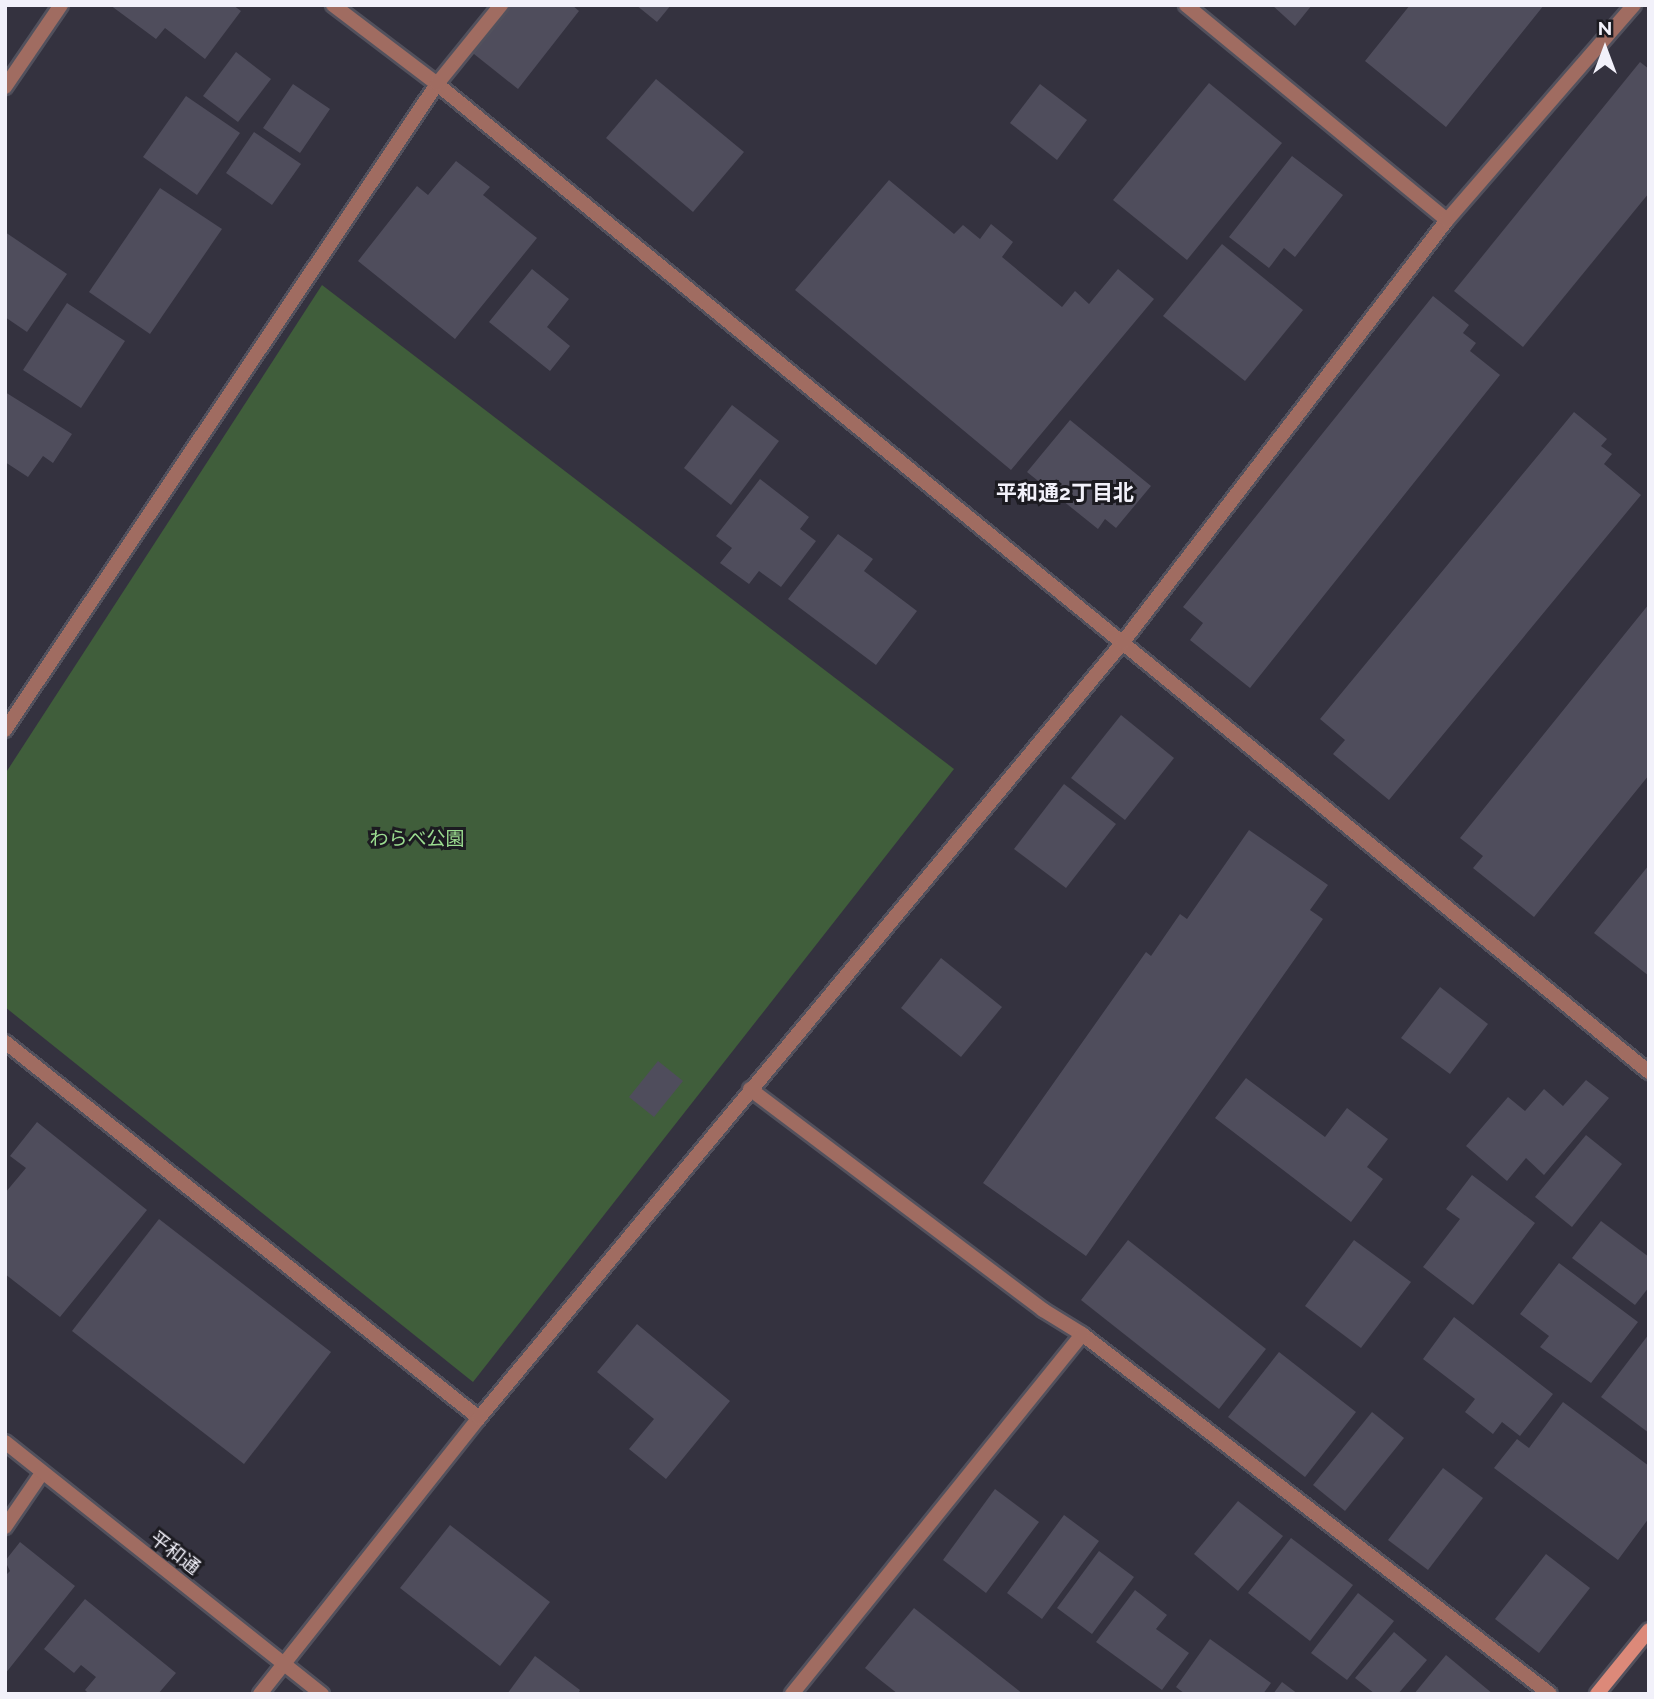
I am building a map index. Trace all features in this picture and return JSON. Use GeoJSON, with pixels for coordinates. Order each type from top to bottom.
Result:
{"type":"FeatureCollection","features":[{"type":"Feature","properties":{"kind":"main road"},"geometry":{"type":"LineString","coordinates":[[1597,1694],[1649,1630]]}},
{"type":"Feature","properties":{"kind":"street"},"geometry":{"type":"LineString","coordinates":[[5,87],[61,5]]}},
{"type":"Feature","properties":{"kind":"street"},"geometry":{"type":"LineString","coordinates":[[333,5],[438,84],[1649,1072]]}},
{"type":"Feature","properties":{"kind":"street"},"geometry":{"type":"LineString","coordinates":[[5,730],[438,84],[501,5]]}},
{"type":"Feature","properties":{"kind":"street"},"geometry":{"type":"LineString","coordinates":[[1186,5],[1447,220]]}},
{"type":"Feature","properties":{"kind":"street"},"geometry":{"type":"LineString","coordinates":[[260,1694],[480,1418],[1123,642],[1447,220],[1634,5]]}},
{"type":"Feature","properties":{"kind":"street"},"geometry":{"type":"LineString","coordinates":[[5,1042],[480,1418]]}},
{"type":"Feature","properties":{"kind":"street"},"geometry":{"type":"LineString","coordinates":[[750,1089],[1043,1310],[1082,1334],[1550,1694]]}},
{"type":"Feature","properties":{"kind":"street"},"geometry":{"type":"LineString","coordinates":[[792,1694],[1082,1334]]}},
{"type":"Feature","properties":{"kind":"street","name":"平和通"},"geometry":{"type":"LineString","coordinates":[[5,1442],[322,1694]]}},
{"type":"Feature","properties":{"kind":"street"},"geometry":{"type":"LineString","coordinates":[[5,1527],[42,1473]]}},
{"type":"Feature","properties":{"kind":"green space","name":"わらべ公園"},"geometry":{"type":"Polygon","coordinates":[[[322,285],[954,769],[473,1382],[5,1007],[5,774],[322,285]]]}},
{"type":"Feature","properties":{"kind":"building"},"geometry":{"type":"Polygon","coordinates":[[[110,5],[233,5],[241,11],[205,59],[165,28],[156,39],[110,5]]]}},
{"type":"Feature","properties":{"kind":"building"},"geometry":{"type":"Polygon","coordinates":[[[496,5],[572,5],[579,11],[518,89],[464,46],[496,5]]]}},
{"type":"Feature","properties":{"kind":"building"},"geometry":{"type":"Polygon","coordinates":[[[636,5],[671,5],[657,22],[636,5]]]}},
{"type":"Feature","properties":{"kind":"building"},"geometry":{"type":"Polygon","coordinates":[[[1272,5],[1312,5],[1295,26],[1272,5]]]}},
{"type":"Feature","properties":{"kind":"building"},"geometry":{"type":"Polygon","coordinates":[[[1410,5],[1544,5],[1446,127],[1365,61],[1410,5]]]}},
{"type":"Feature","properties":{"kind":"building"},"geometry":{"type":"Polygon","coordinates":[[[236,52],[271,79],[238,122],[203,96],[236,52]]]}},
{"type":"Feature","properties":{"kind":"building"},"geometry":{"type":"Polygon","coordinates":[[[1640,62],[1649,69],[1649,193],[1523,347],[1454,291],[1640,62]]]}},
{"type":"Feature","properties":{"kind":"building"},"geometry":{"type":"Polygon","coordinates":[[[656,79],[744,152],[693,212],[606,138],[656,79]]]}},
{"type":"Feature","properties":{"kind":"building"},"geometry":{"type":"Polygon","coordinates":[[[1209,83],[1282,143],[1187,260],[1113,200],[1209,83]]]}},
{"type":"Feature","properties":{"kind":"building"},"geometry":{"type":"Polygon","coordinates":[[[293,84],[330,109],[300,153],[263,128],[293,84]]]}},
{"type":"Feature","properties":{"kind":"building"},"geometry":{"type":"Polygon","coordinates":[[[1040,84],[1087,120],[1057,160],[1010,123],[1040,84]]]}},
{"type":"Feature","properties":{"kind":"building"},"geometry":{"type":"Polygon","coordinates":[[[186,96],[240,133],[197,195],[143,157],[186,96]]]}},
{"type":"Feature","properties":{"kind":"building"},"geometry":{"type":"Polygon","coordinates":[[[254,132],[301,164],[272,205],[226,173],[254,132]]]}},
{"type":"Feature","properties":{"kind":"building"},"geometry":{"type":"Polygon","coordinates":[[[1292,156],[1343,195],[1295,257],[1284,248],[1269,268],[1229,237],[1292,156]]]}},
{"type":"Feature","properties":{"kind":"building"},"geometry":{"type":"Polygon","coordinates":[[[456,161],[490,187],[483,195],[537,238],[455,339],[358,261],[417,186],[428,195],[456,161]]]}},
{"type":"Feature","properties":{"kind":"building"},"geometry":{"type":"Polygon","coordinates":[[[889,180],[954,234],[963,225],[980,239],[991,224],[1013,242],[1002,257],[1062,307],[1075,291],[1089,304],[1118,269],[1154,299],[1011,470],[795,290],[889,180]]]}},
{"type":"Feature","properties":{"kind":"building"},"geometry":{"type":"Polygon","coordinates":[[[160,188],[222,229],[150,334],[89,292],[160,188]]]}},
{"type":"Feature","properties":{"kind":"building"},"geometry":{"type":"Polygon","coordinates":[[[5,232],[67,274],[27,332],[5,317],[5,232]]]}},
{"type":"Feature","properties":{"kind":"building"},"geometry":{"type":"Polygon","coordinates":[[[1222,244],[1303,310],[1245,381],[1163,316],[1222,244]]]}},
{"type":"Feature","properties":{"kind":"building"},"geometry":{"type":"Polygon","coordinates":[[[532,269],[569,299],[547,327],[570,346],[550,371],[489,322],[532,269]]]}},
{"type":"Feature","properties":{"kind":"building"},"geometry":{"type":"Polygon","coordinates":[[[1433,296],[1469,325],[1463,333],[1476,343],[1470,351],[1500,375],[1250,688],[1190,640],[1203,623],[1183,607],[1433,296]]]}},
{"type":"Feature","properties":{"kind":"building"},"geometry":{"type":"Polygon","coordinates":[[[67,303],[125,341],[81,408],[23,370],[67,303]]]}},
{"type":"Feature","properties":{"kind":"building"},"geometry":{"type":"Polygon","coordinates":[[[5,392],[72,434],[53,463],[43,456],[28,477],[5,462],[5,392]]]}},
{"type":"Feature","properties":{"kind":"building"},"geometry":{"type":"Polygon","coordinates":[[[732,405],[779,441],[731,505],[684,468],[732,405]]]}},
{"type":"Feature","properties":{"kind":"building"},"geometry":{"type":"Polygon","coordinates":[[[1574,412],[1607,439],[1601,446],[1612,454],[1604,464],[1641,495],[1389,800],[1333,754],[1345,740],[1320,719],[1574,412]]]}},
{"type":"Feature","properties":{"kind":"building"},"geometry":{"type":"Polygon","coordinates":[[[1070,420],[1151,486],[1116,528],[1105,519],[1098,529],[1027,472],[1070,420]]]}},
{"type":"Feature","properties":{"kind":"building"},"geometry":{"type":"Polygon","coordinates":[[[760,479],[809,517],[800,529],[816,541],[781,587],[759,571],[749,584],[720,563],[732,548],[716,536],[760,479]]]}},
{"type":"Feature","properties":{"kind":"building"},"geometry":{"type":"Polygon","coordinates":[[[838,534],[873,559],[864,571],[917,611],[876,665],[788,599],[838,534]]]}},
{"type":"Feature","properties":{"kind":"building"},"geometry":{"type":"Polygon","coordinates":[[[1649,604],[1649,775],[1534,917],[1473,868],[1483,856],[1460,838],[1649,604]]]}},
{"type":"Feature","properties":{"kind":"building"},"geometry":{"type":"Polygon","coordinates":[[[1121,715],[1174,758],[1125,820],[1071,778],[1121,715]]]}},
{"type":"Feature","properties":{"kind":"building"},"geometry":{"type":"Polygon","coordinates":[[[1064,784],[1116,824],[1066,888],[1014,849],[1064,784]]]}},
{"type":"Feature","properties":{"kind":"building"},"geometry":{"type":"Polygon","coordinates":[[[1249,830],[1328,885],[1310,910],[1323,919],[1086,1256],[983,1183],[1146,952],[1151,956],[1180,914],[1187,919],[1249,830]]]}},
{"type":"Feature","properties":{"kind":"building"},"geometry":{"type":"Polygon","coordinates":[[[1649,865],[1649,976],[1594,933],[1649,865]]]}},
{"type":"Feature","properties":{"kind":"building"},"geometry":{"type":"Polygon","coordinates":[[[941,958],[1002,1007],[961,1057],[901,1008],[941,958]]]}},
{"type":"Feature","properties":{"kind":"building"},"geometry":{"type":"Polygon","coordinates":[[[1440,987],[1488,1024],[1450,1074],[1401,1038],[1440,987]]]}},
{"type":"Feature","properties":{"kind":"building"},"geometry":{"type":"Polygon","coordinates":[[[658,1061],[683,1081],[654,1117],[629,1097],[658,1061]]]}},
{"type":"Feature","properties":{"kind":"building"},"geometry":{"type":"Polygon","coordinates":[[[1246,1078],[1325,1137],[1347,1108],[1388,1139],[1367,1167],[1383,1179],[1351,1222],[1215,1118],[1246,1078]]]}},
{"type":"Feature","properties":{"kind":"building"},"geometry":{"type":"Polygon","coordinates":[[[1586,1080],[1609,1098],[1544,1175],[1526,1158],[1507,1181],[1466,1146],[1508,1097],[1525,1111],[1544,1089],[1563,1106],[1586,1080]]]}},
{"type":"Feature","properties":{"kind":"building"},"geometry":{"type":"Polygon","coordinates":[[[37,1122],[147,1210],[60,1317],[5,1274],[5,1193],[26,1168],[10,1156],[37,1122]]]}},
{"type":"Feature","properties":{"kind":"building"},"geometry":{"type":"Polygon","coordinates":[[[1586,1135],[1622,1164],[1572,1227],[1535,1197],[1586,1135]]]}},
{"type":"Feature","properties":{"kind":"building"},"geometry":{"type":"Polygon","coordinates":[[[1472,1175],[1535,1223],[1473,1305],[1423,1267],[1460,1219],[1446,1209],[1472,1175]]]}},
{"type":"Feature","properties":{"kind":"building"},"geometry":{"type":"Polygon","coordinates":[[[159,1219],[331,1352],[244,1464],[72,1331],[159,1219]]]}},
{"type":"Feature","properties":{"kind":"building"},"geometry":{"type":"Polygon","coordinates":[[[1601,1221],[1649,1257],[1649,1287],[1635,1305],[1572,1258],[1601,1221]]]}},
{"type":"Feature","properties":{"kind":"building"},"geometry":{"type":"Polygon","coordinates":[[[1128,1240],[1266,1349],[1219,1409],[1081,1300],[1128,1240]]]}},
{"type":"Feature","properties":{"kind":"building"},"geometry":{"type":"Polygon","coordinates":[[[1354,1240],[1411,1282],[1361,1348],[1305,1306],[1354,1240]]]}},
{"type":"Feature","properties":{"kind":"building"},"geometry":{"type":"Polygon","coordinates":[[[1559,1263],[1638,1322],[1591,1383],[1540,1347],[1549,1336],[1520,1314],[1559,1263]]]}},
{"type":"Feature","properties":{"kind":"building"},"geometry":{"type":"Polygon","coordinates":[[[1454,1317],[1553,1394],[1520,1436],[1502,1422],[1493,1434],[1465,1412],[1475,1399],[1423,1359],[1454,1317]]]}},
{"type":"Feature","properties":{"kind":"building"},"geometry":{"type":"Polygon","coordinates":[[[637,1324],[730,1401],[666,1479],[629,1449],[654,1419],[597,1372],[637,1324]]]}},
{"type":"Feature","properties":{"kind":"building"},"geometry":{"type":"Polygon","coordinates":[[[1649,1334],[1649,1433],[1601,1397],[1649,1334]]]}},
{"type":"Feature","properties":{"kind":"building"},"geometry":{"type":"Polygon","coordinates":[[[1279,1352],[1356,1412],[1305,1477],[1228,1417],[1279,1352]]]}},
{"type":"Feature","properties":{"kind":"building"},"geometry":{"type":"Polygon","coordinates":[[[1563,1402],[1649,1466],[1649,1518],[1618,1560],[1494,1468],[1517,1439],[1529,1448],[1563,1402]]]}},
{"type":"Feature","properties":{"kind":"building"},"geometry":{"type":"Polygon","coordinates":[[[1372,1412],[1404,1438],[1345,1511],[1313,1485],[1372,1412]]]}},
{"type":"Feature","properties":{"kind":"building"},"geometry":{"type":"Polygon","coordinates":[[[1443,1468],[1483,1498],[1428,1570],[1388,1540],[1443,1468]]]}},
{"type":"Feature","properties":{"kind":"building"},"geometry":{"type":"Polygon","coordinates":[[[995,1489],[1039,1522],[986,1593],[943,1560],[995,1489]]]}},
{"type":"Feature","properties":{"kind":"building"},"geometry":{"type":"Polygon","coordinates":[[[1238,1501],[1283,1536],[1238,1591],[1194,1554],[1238,1501]]]}},
{"type":"Feature","properties":{"kind":"building"},"geometry":{"type":"Polygon","coordinates":[[[1064,1515],[1099,1541],[1042,1619],[1007,1593],[1064,1515]]]}},
{"type":"Feature","properties":{"kind":"building"},"geometry":{"type":"Polygon","coordinates":[[[450,1525],[550,1602],[500,1666],[400,1588],[450,1525]]]}},
{"type":"Feature","properties":{"kind":"building"},"geometry":{"type":"Polygon","coordinates":[[[1291,1538],[1353,1585],[1310,1641],[1248,1593],[1291,1538]]]}},
{"type":"Feature","properties":{"kind":"building"},"geometry":{"type":"Polygon","coordinates":[[[20,1542],[75,1586],[5,1674],[5,1576],[10,1571],[5,1561],[20,1542]]]}},
{"type":"Feature","properties":{"kind":"building"},"geometry":{"type":"Polygon","coordinates":[[[1099,1551],[1134,1577],[1092,1634],[1057,1608],[1099,1551]]]}},
{"type":"Feature","properties":{"kind":"building"},"geometry":{"type":"Polygon","coordinates":[[[1546,1554],[1590,1588],[1539,1653],[1495,1619],[1546,1554]]]}},
{"type":"Feature","properties":{"kind":"building"},"geometry":{"type":"Polygon","coordinates":[[[1135,1590],[1167,1615],[1156,1629],[1189,1653],[1162,1690],[1096,1642],[1135,1590]]]}},
{"type":"Feature","properties":{"kind":"building"},"geometry":{"type":"Polygon","coordinates":[[[1358,1593],[1394,1621],[1347,1680],[1311,1653],[1358,1593]]]}},
{"type":"Feature","properties":{"kind":"building"},"geometry":{"type":"Polygon","coordinates":[[[85,1599],[176,1673],[158,1694],[89,1694],[85,1690],[96,1677],[81,1665],[74,1673],[44,1649],[85,1599]]]}},
{"type":"Feature","properties":{"kind":"building"},"geometry":{"type":"Polygon","coordinates":[[[914,1608],[1023,1694],[898,1694],[865,1668],[914,1608]]]}},
{"type":"Feature","properties":{"kind":"building"},"geometry":{"type":"Polygon","coordinates":[[[1394,1632],[1427,1660],[1398,1694],[1375,1694],[1355,1678],[1394,1632]]]}},
{"type":"Feature","properties":{"kind":"building"},"geometry":{"type":"Polygon","coordinates":[[[1210,1639],[1271,1683],[1263,1694],[1185,1694],[1176,1687],[1210,1639]]]}},
{"type":"Feature","properties":{"kind":"building"},"geometry":{"type":"Polygon","coordinates":[[[1446,1655],[1493,1694],[1414,1694],[1446,1655]]]}},
{"type":"Feature","properties":{"kind":"building"},"geometry":{"type":"Polygon","coordinates":[[[535,1656],[580,1690],[578,1694],[507,1694],[535,1656]]]}},
{"type":"Feature","properties":{"kind":"building"},"geometry":{"type":"Polygon","coordinates":[[[1282,1682],[1298,1694],[1273,1694],[1282,1682]]]}},
{"type":"Feature","properties":{"kind":"district","name":"平和通2丁目北"},"geometry":{"type":"Point","coordinates":[1065,493]}}]}
